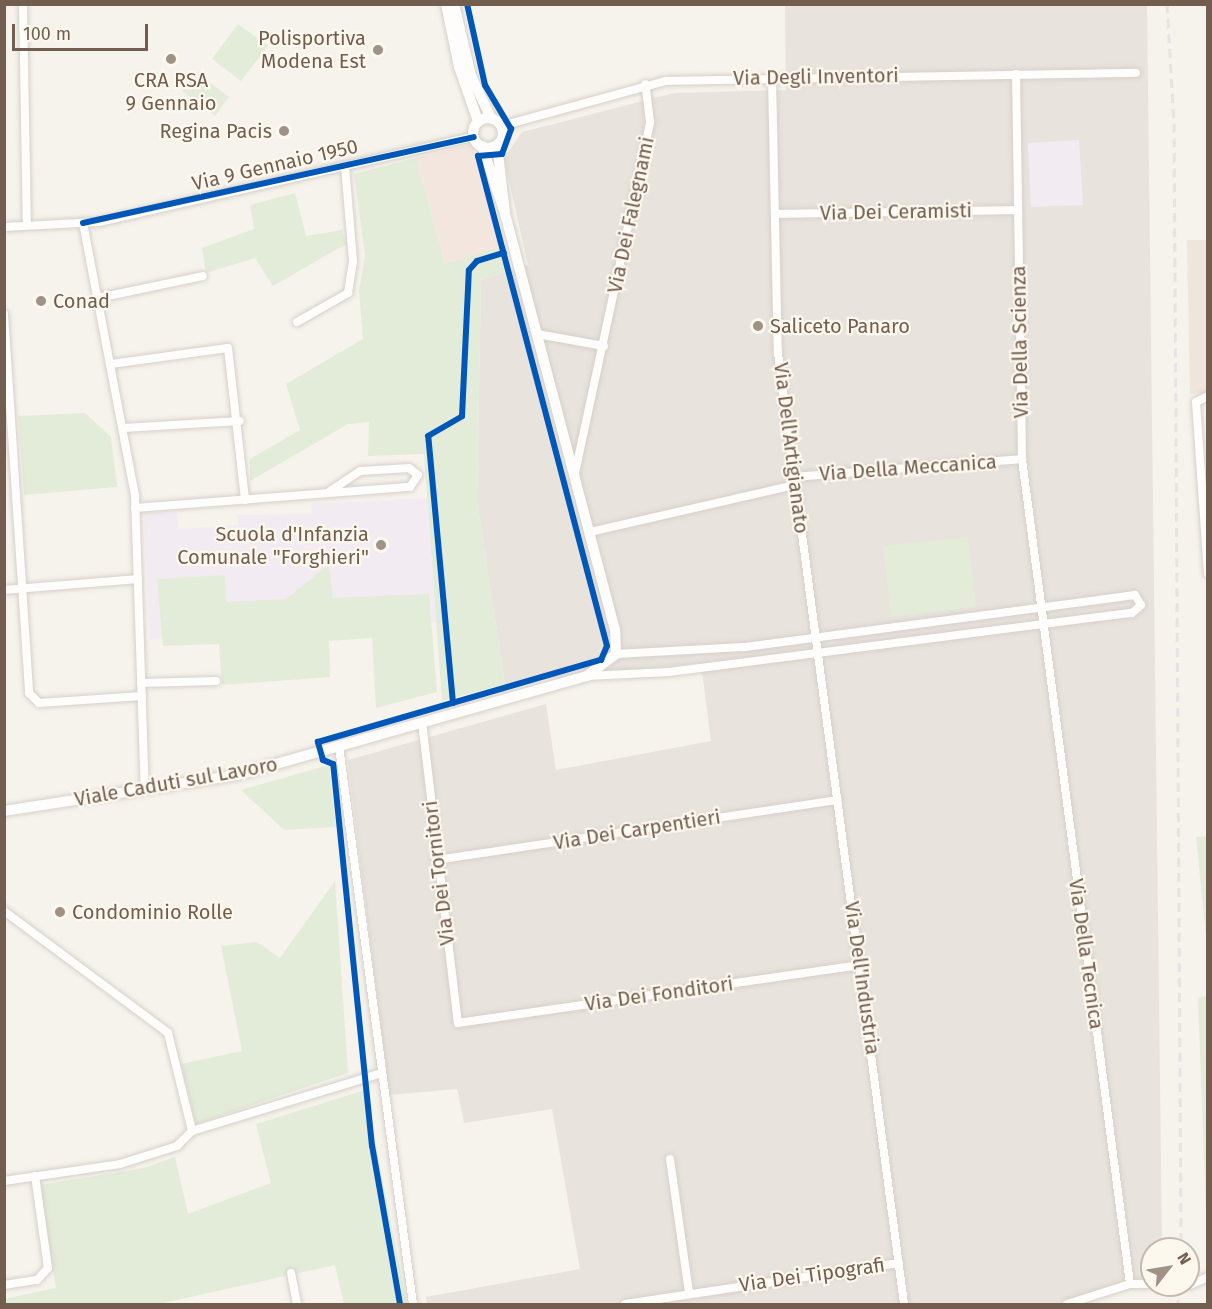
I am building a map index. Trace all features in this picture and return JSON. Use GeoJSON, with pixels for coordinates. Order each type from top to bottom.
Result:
{"type":"FeatureCollection","features":[{"type":"Feature","properties":{"kind":"street"},"geometry":{"type":"LineString","coordinates":[[23,4],[27,225]]}},
{"type":"Feature","properties":{"kind":"street"},"geometry":{"type":"LineString","coordinates":[[446,4],[459,67],[478,122],[474,137],[482,146],[505,213],[615,630],[616,654]]}},
{"type":"Feature","properties":{"kind":"street"},"geometry":{"type":"LineString","coordinates":[[454,4],[471,76],[490,118],[501,126],[497,145],[505,213]]}},
{"type":"Feature","properties":{"kind":"street","name":"Via Degli Inventori"},"geometry":{"type":"LineString","coordinates":[[501,126],[645,84],[772,77],[1136,73]]}},
{"type":"Feature","properties":{"kind":"street","name":"Via Della Scienza"},"geometry":{"type":"LineString","coordinates":[[1016,74],[1022,459],[1038,608]]}},
{"type":"Feature","properties":{"kind":"street","name":"Via Dell'Artigianato"},"geometry":{"type":"LineString","coordinates":[[772,77],[778,353],[816,637]]}},
{"type":"Feature","properties":{"kind":"street","name":"Via Dei Falegnami"},"geometry":{"type":"LineString","coordinates":[[574,474],[604,346],[650,122],[645,84]]}},
{"type":"Feature","properties":{"kind":"street"},"geometry":{"type":"LineString","coordinates":[[478,122],[490,118]]}},
{"type":"Feature","properties":{"kind":"street","name":"Via 9 Gennaio 1950"},"geometry":{"type":"LineString","coordinates":[[4,226],[83,223],[474,137]]}},
{"type":"Feature","properties":{"kind":"street"},"geometry":{"type":"LineString","coordinates":[[482,146],[497,145]]}},
{"type":"Feature","properties":{"kind":"street","name":"Via 9 Gennaio 1950"},"geometry":{"type":"LineString","coordinates":[[297,322],[348,293],[353,261],[345,166]]}},
{"type":"Feature","properties":{"kind":"street","name":"Via Dei Ceramisti"},"geometry":{"type":"LineString","coordinates":[[775,214],[1018,210]]}},
{"type":"Feature","properties":{"kind":"street"},"geometry":{"type":"LineString","coordinates":[[83,223],[123,428],[135,508],[145,790]]}},
{"type":"Feature","properties":{"kind":"street"},"geometry":{"type":"LineString","coordinates":[[98,298],[202,276]]}},
{"type":"Feature","properties":{"kind":"street"},"geometry":{"type":"LineString","coordinates":[[4,314],[7,385],[31,698],[39,703],[142,696]]}},
{"type":"Feature","properties":{"kind":"street"},"geometry":{"type":"LineString","coordinates":[[537,334],[604,346]]}},
{"type":"Feature","properties":{"kind":"street"},"geometry":{"type":"LineString","coordinates":[[111,364],[228,348],[240,421],[245,500]]}},
{"type":"Feature","properties":{"kind":"street"},"geometry":{"type":"LineString","coordinates":[[1208,396],[1196,402],[1208,574]]}},
{"type":"Feature","properties":{"kind":"street"},"geometry":{"type":"LineString","coordinates":[[123,428],[240,421]]}},
{"type":"Feature","properties":{"kind":"street"},"geometry":{"type":"LineString","coordinates":[[4,454],[14,453]]}},
{"type":"Feature","properties":{"kind":"street","name":"Via Della Meccanica"},"geometry":{"type":"LineString","coordinates":[[590,532],[794,481],[1022,459]]}},
{"type":"Feature","properties":{"kind":"street"},"geometry":{"type":"LineString","coordinates":[[135,508],[410,487],[417,475],[408,468],[360,471],[329,492]]}},
{"type":"Feature","properties":{"kind":"street"},"geometry":{"type":"LineString","coordinates":[[4,590],[138,579]]}},
{"type":"Feature","properties":{"kind":"street","name":"Viale Caduti sul Lavoro"},"geometry":{"type":"LineString","coordinates":[[4,811],[237,775],[587,675],[636,676],[1132,613],[1142,605],[1141,598],[1038,608],[816,637],[616,654],[587,675]]}},
{"type":"Feature","properties":{"kind":"street"},"geometry":{"type":"LineString","coordinates":[[1038,608],[1041,624]]}},
{"type":"Feature","properties":{"kind":"street","name":"Via Della Tecnica"},"geometry":{"type":"LineString","coordinates":[[1041,624],[1130,1284]]}},
{"type":"Feature","properties":{"kind":"street"},"geometry":{"type":"LineString","coordinates":[[816,637],[817,652]]}},
{"type":"Feature","properties":{"kind":"street","name":"Via Dell'Industria"},"geometry":{"type":"LineString","coordinates":[[817,652],[904,1305]]}},
{"type":"Feature","properties":{"kind":"street"},"geometry":{"type":"LineString","coordinates":[[141,683],[216,681]]}},
{"type":"Feature","properties":{"kind":"street","name":"Via Dei Tornitori"},"geometry":{"type":"LineString","coordinates":[[422,722],[436,860],[458,1023]]}},
{"type":"Feature","properties":{"kind":"street"},"geometry":{"type":"LineString","coordinates":[[339,746],[378,1074],[413,1305]]}},
{"type":"Feature","properties":{"kind":"street","name":"Via Dei Carpentieri"},"geometry":{"type":"LineString","coordinates":[[436,860],[838,800]]}},
{"type":"Feature","properties":{"kind":"street"},"geometry":{"type":"LineString","coordinates":[[4,911],[168,1033],[192,1131]]}},
{"type":"Feature","properties":{"kind":"street","name":"Via Dei Fonditori"},"geometry":{"type":"LineString","coordinates":[[458,1023],[860,965]]}},
{"type":"Feature","properties":{"kind":"street"},"geometry":{"type":"LineString","coordinates":[[4,1181],[120,1164],[177,1146],[192,1131],[378,1074]]}},
{"type":"Feature","properties":{"kind":"street"},"geometry":{"type":"LineString","coordinates":[[670,1159],[689,1293]]}},
{"type":"Feature","properties":{"kind":"street"},"geometry":{"type":"LineString","coordinates":[[4,1285],[37,1280],[48,1268],[35,1176]]}},
{"type":"Feature","properties":{"kind":"street","name":"Via Dei Tipografi"},"geometry":{"type":"LineString","coordinates":[[625,1305],[689,1293],[899,1263]]}},
{"type":"Feature","properties":{"kind":"street"},"geometry":{"type":"LineString","coordinates":[[291,1273],[297,1305]]}},
{"type":"Feature","properties":{"kind":"street"},"geometry":{"type":"LineString","coordinates":[[1067,1305],[1130,1284],[1140,1284]]}},
{"type":"Feature","properties":{"kind":"shaded area"},"geometry":{"type":"Polygon","coordinates":[[[1147,5],[1162,1237],[1140,1237],[1140,1279],[1056,1304],[427,1304],[426,1297],[580,1269],[552,1109],[464,1123],[457,1089],[389,1095],[348,760],[546,704],[556,770],[711,741],[701,663],[505,684],[477,501],[481,280],[528,265],[504,158],[522,132],[674,93],[786,90],[785,6],[1147,5]]]}},
{"type":"Feature","properties":{"kind":"shaded area"},"geometry":{"type":"Polygon","coordinates":[[[1079,140],[1083,205],[1031,207],[1028,143],[1079,140]]]}},
{"type":"Feature","properties":{"kind":"shaded area"},"geometry":{"type":"Polygon","coordinates":[[[472,144],[500,247],[445,264],[416,158],[472,144]]]}},
{"type":"Feature","properties":{"kind":"shaded area"},"geometry":{"type":"Polygon","coordinates":[[[1187,240],[1208,240],[1207,393],[1190,394],[1187,240]]]}},
{"type":"Feature","properties":{"kind":"shaded area"},"geometry":{"type":"Polygon","coordinates":[[[427,498],[436,623],[150,640],[144,513],[177,512],[178,529],[238,525],[237,515],[312,514],[311,504],[427,498]]]}},
{"type":"Feature","properties":{"kind":"green space"},"geometry":{"type":"Polygon","coordinates":[[[238,24],[268,46],[241,81],[212,59],[238,24]]]}},
{"type":"Feature","properties":{"kind":"green space"},"geometry":{"type":"Polygon","coordinates":[[[196,72],[229,97],[215,116],[182,91],[196,72]]]}},
{"type":"Feature","properties":{"kind":"green space"},"geometry":{"type":"Polygon","coordinates":[[[416,158],[445,264],[500,247],[509,271],[481,280],[477,501],[505,684],[442,701],[424,454],[368,456],[369,422],[348,424],[250,481],[250,459],[300,430],[286,384],[363,339],[359,291],[365,255],[354,174],[416,158]]]}},
{"type":"Feature","properties":{"kind":"green space"},"geometry":{"type":"Polygon","coordinates":[[[295,193],[306,236],[342,230],[346,244],[273,286],[255,258],[206,273],[202,248],[254,229],[250,205],[295,193]]]}},
{"type":"Feature","properties":{"kind":"green space"},"geometry":{"type":"Polygon","coordinates":[[[85,413],[111,437],[117,487],[24,495],[18,416],[85,413]]]}},
{"type":"Feature","properties":{"kind":"green space"},"geometry":{"type":"Polygon","coordinates":[[[968,537],[976,607],[891,617],[883,546],[968,537]]]}},
{"type":"Feature","properties":{"kind":"green space"},"geometry":{"type":"Polygon","coordinates":[[[329,564],[333,598],[429,594],[437,692],[376,708],[372,638],[329,641],[330,677],[222,685],[219,644],[163,646],[157,579],[225,575],[226,602],[286,599],[329,564]]]}},
{"type":"Feature","properties":{"kind":"green space"},"geometry":{"type":"Polygon","coordinates":[[[329,765],[336,827],[284,830],[241,790],[329,765]]]}},
{"type":"Feature","properties":{"kind":"green space"},"geometry":{"type":"Polygon","coordinates":[[[1208,836],[1207,946],[1196,837],[1208,836]]]}},
{"type":"Feature","properties":{"kind":"green space"},"geometry":{"type":"Polygon","coordinates":[[[335,881],[348,1073],[196,1124],[181,1064],[242,1051],[221,946],[257,942],[280,958],[335,881]]]}},
{"type":"Feature","properties":{"kind":"green space"},"geometry":{"type":"Polygon","coordinates":[[[1207,996],[1208,1240],[1207,1241],[1198,998],[1207,996]]]}},
{"type":"Feature","properties":{"kind":"green space"},"geometry":{"type":"Polygon","coordinates":[[[365,1090],[407,1304],[344,1304],[335,1265],[159,1304],[5,1304],[4,1299],[56,1288],[39,1185],[144,1168],[175,1157],[188,1214],[271,1183],[256,1124],[365,1090]]]}},
{"type":"Feature","properties":{"kind":"railway"},"geometry":{"type":"LineString","coordinates":[[1167,4],[1174,123],[1181,1237]]}},
{"type":"Feature","properties":{"kind":"railway"},"geometry":{"type":"LineString","coordinates":[[1178,1297],[1178,1304]]}},
{"type":"Feature","properties":{"kind":"cycle path"},"geometry":{"type":"LineString","coordinates":[[400,1304],[372,1146],[333,764],[323,760],[318,742],[601,660],[607,646],[478,156],[502,154],[511,129],[485,85],[467,4]]}},
{"type":"Feature","properties":{"kind":"cycle path"},"geometry":{"type":"LineString","coordinates":[[83,223],[474,137]]}},
{"type":"Feature","properties":{"kind":"cycle path"},"geometry":{"type":"LineString","coordinates":[[453,703],[428,436],[462,416],[469,270],[477,261],[504,253]]}},
{"type":"Feature","properties":{"kind":"place","name":"Polisportiva Modena Est"},"geometry":{"type":"Point","coordinates":[378,50]}},
{"type":"Feature","properties":{"kind":"place","name":"CRA RSA 9 Gennaio"},"geometry":{"type":"Point","coordinates":[171,59]}},
{"type":"Feature","properties":{"kind":"place","name":"Regina Pacis"},"geometry":{"type":"Point","coordinates":[284,131]}},
{"type":"Feature","properties":{"kind":"place","name":"Conad"},"geometry":{"type":"Point","coordinates":[41,301]}},
{"type":"Feature","properties":{"kind":"place","name":"Saliceto Panaro"},"geometry":{"type":"Point","coordinates":[758,326]}},
{"type":"Feature","properties":{"kind":"place","name":"Scuola d'Infanzia Comunale \"Forghieri\""},"geometry":{"type":"Point","coordinates":[381,545]}},
{"type":"Feature","properties":{"kind":"place","name":"Condominio Rolle"},"geometry":{"type":"Point","coordinates":[60,912]}}]}
